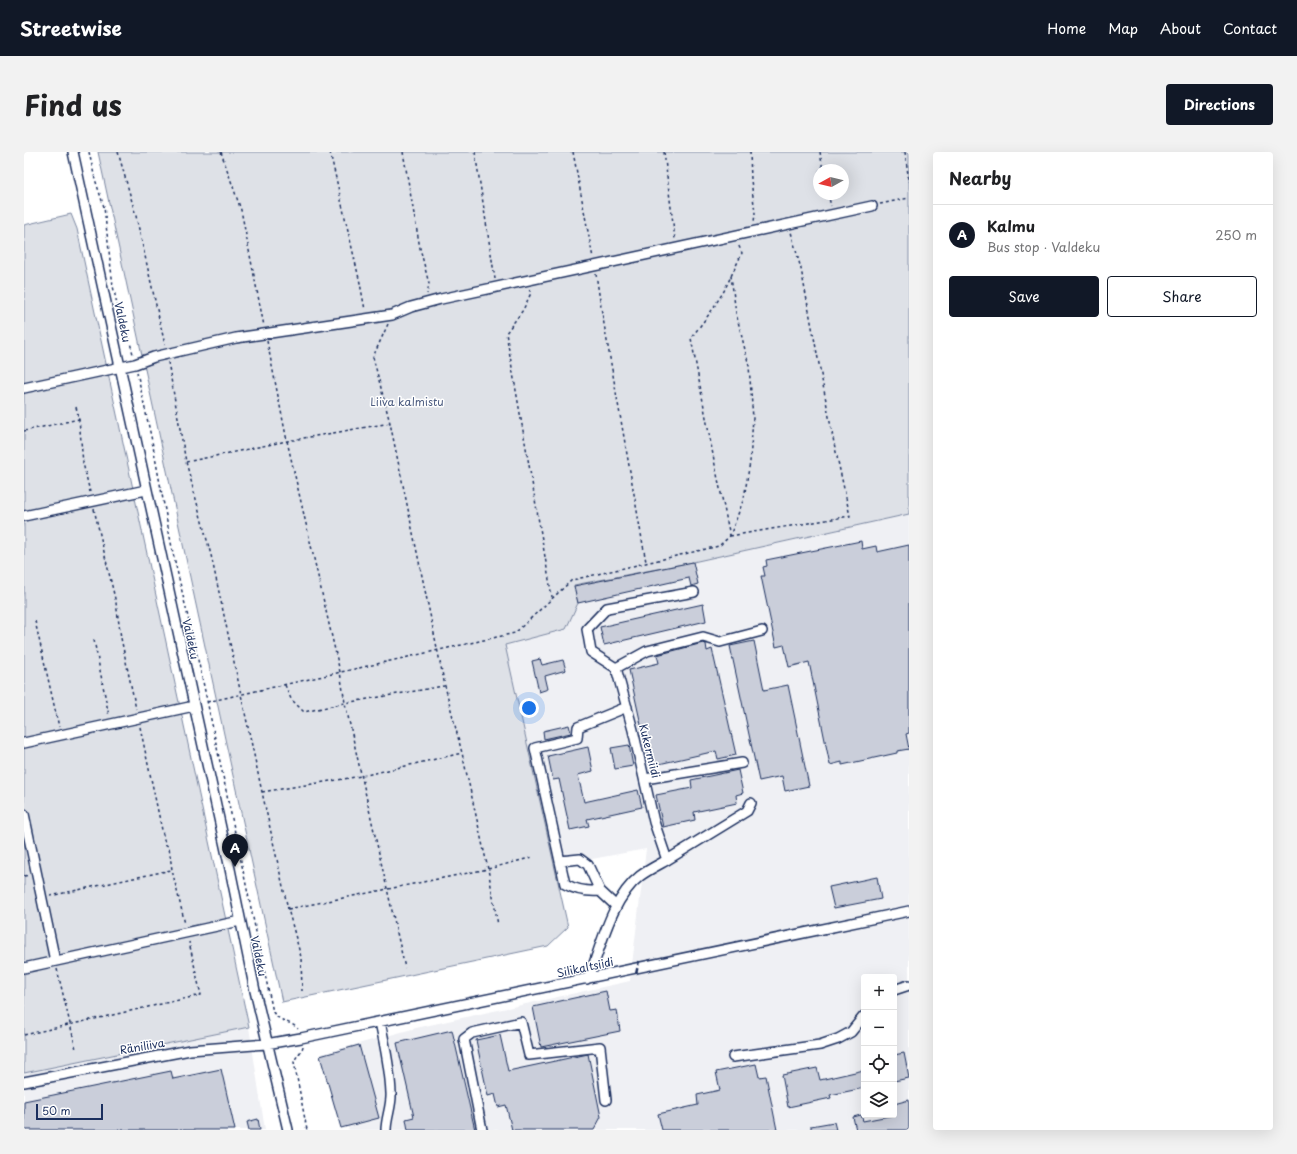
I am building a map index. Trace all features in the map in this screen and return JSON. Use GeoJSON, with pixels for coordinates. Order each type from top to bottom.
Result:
{"type":"FeatureCollection","features":[{"type":"Feature","properties":{"kind":"street","name":"Valdeku"},"geometry":{"type":"LineString","coordinates":[[73,152],[230,869],[266,1044],[288,1130]]}},
{"type":"Feature","properties":{"kind":"street"},"geometry":{"type":"LineString","coordinates":[[24,388],[135,364],[154,357],[236,338],[392,315],[411,307],[496,287],[872,206]]}},
{"type":"Feature","properties":{"kind":"street"},"geometry":{"type":"LineString","coordinates":[[24,516],[146,490]]}},
{"type":"Feature","properties":{"kind":"street"},"geometry":{"type":"LineString","coordinates":[[694,592],[607,608],[587,628],[591,652],[616,668],[647,651],[703,637],[720,642],[762,631]]}},
{"type":"Feature","properties":{"kind":"street","name":"Kukermiidi"},"geometry":{"type":"LineString","coordinates":[[616,668],[645,780],[654,822],[666,860]]}},
{"type":"Feature","properties":{"kind":"street"},"geometry":{"type":"LineString","coordinates":[[24,743],[194,706]]}},
{"type":"Feature","properties":{"kind":"street"},"geometry":{"type":"LineString","coordinates":[[600,891],[588,892],[572,888],[565,884],[535,748],[577,738],[578,727],[626,707]]}},
{"type":"Feature","properties":{"kind":"street"},"geometry":{"type":"LineString","coordinates":[[645,780],[742,763]]}},
{"type":"Feature","properties":{"kind":"street"},"geometry":{"type":"LineString","coordinates":[[587,979],[616,906],[625,892],[639,876],[747,811],[751,803]]}},
{"type":"Feature","properties":{"kind":"street"},"geometry":{"type":"LineString","coordinates":[[24,814],[55,961]]}},
{"type":"Feature","properties":{"kind":"street"},"geometry":{"type":"LineString","coordinates":[[560,861],[580,859],[588,864],[600,891],[616,906]]}},
{"type":"Feature","properties":{"kind":"street","name":"Silikaltsiidi"},"geometry":{"type":"LineString","coordinates":[[266,1044],[380,1022],[909,911]]}},
{"type":"Feature","properties":{"kind":"street"},"geometry":{"type":"LineString","coordinates":[[24,968],[240,921]]}},
{"type":"Feature","properties":{"kind":"street"},"geometry":{"type":"LineString","coordinates":[[897,989],[909,985]]}},
{"type":"Feature","properties":{"kind":"street"},"geometry":{"type":"LineString","coordinates":[[733,1057],[820,1045],[838,1039],[851,1032],[861,1020]]}},
{"type":"Feature","properties":{"kind":"street"},"geometry":{"type":"LineString","coordinates":[[380,1022],[386,1050],[392,1095],[386,1122],[386,1130]]}},
{"type":"Feature","properties":{"kind":"street"},"geometry":{"type":"LineString","coordinates":[[482,1130],[464,1039],[472,1033],[521,1022],[529,1055],[600,1047],[606,1100]]}},
{"type":"Feature","properties":{"kind":"street","name":"Räniliiva"},"geometry":{"type":"LineString","coordinates":[[24,1082],[190,1050],[266,1044]]}},
{"type":"Feature","properties":{"kind":"path"},"geometry":{"type":"LineString","coordinates":[[89,152],[95,179],[104,207],[113,286],[120,313],[127,331],[152,441],[173,553],[207,702],[273,1012],[276,1017],[296,1026],[300,1033]]}},
{"type":"Feature","properties":{"kind":"path"},"geometry":{"type":"LineString","coordinates":[[118,152],[136,216],[167,354],[186,462],[211,554],[288,909],[301,957],[302,991]]}},
{"type":"Feature","properties":{"kind":"path"},"geometry":{"type":"LineString","coordinates":[[221,152],[241,210],[287,441],[340,672],[345,703],[405,968]]}},
{"type":"Feature","properties":{"kind":"path"},"geometry":{"type":"LineString","coordinates":[[330,152],[360,283],[366,319]]}},
{"type":"Feature","properties":{"kind":"path"},"geometry":{"type":"LineString","coordinates":[[403,152],[420,248],[429,284],[426,303]]}},
{"type":"Feature","properties":{"kind":"path"},"geometry":{"type":"LineString","coordinates":[[475,152],[496,287]]}},
{"type":"Feature","properties":{"kind":"path"},"geometry":{"type":"LineString","coordinates":[[572,152],[595,266],[646,562]]}},
{"type":"Feature","properties":{"kind":"path"},"geometry":{"type":"LineString","coordinates":[[664,152],[676,248]]}},
{"type":"Feature","properties":{"kind":"path"},"geometry":{"type":"LineString","coordinates":[[750,152],[751,180],[755,213],[752,232]]}},
{"type":"Feature","properties":{"kind":"path"},"geometry":{"type":"LineString","coordinates":[[820,152],[822,164]]}},
{"type":"Feature","properties":{"kind":"path"},"geometry":{"type":"LineString","coordinates":[[905,152],[909,182]]}},
{"type":"Feature","properties":{"kind":"path"},"geometry":{"type":"LineString","coordinates":[[872,206],[909,198]]}},
{"type":"Feature","properties":{"kind":"path"},"geometry":{"type":"LineString","coordinates":[[829,200],[832,214]]}},
{"type":"Feature","properties":{"kind":"path"},"geometry":{"type":"LineString","coordinates":[[730,536],[850,516],[832,435],[801,269],[788,224]]}},
{"type":"Feature","properties":{"kind":"path"},"geometry":{"type":"LineString","coordinates":[[730,536],[691,338],[710,314],[724,291],[742,253],[735,235]]}},
{"type":"Feature","properties":{"kind":"path"},"geometry":{"type":"LineString","coordinates":[[207,702],[515,633],[572,580],[719,546],[730,536],[744,498],[750,462],[753,418],[749,366],[736,313],[731,276]]}},
{"type":"Feature","properties":{"kind":"path"},"geometry":{"type":"LineString","coordinates":[[524,281],[531,293],[523,310],[506,333],[552,598]]}},
{"type":"Feature","properties":{"kind":"path"},"geometry":{"type":"LineString","coordinates":[[392,315],[373,357],[390,423],[445,686],[462,753],[488,869],[498,924]]}},
{"type":"Feature","properties":{"kind":"path"},"geometry":{"type":"LineString","coordinates":[[24,1034],[201,995],[172,870],[169,847],[165,844],[121,638],[116,603],[83,463],[79,418],[76,407]]}},
{"type":"Feature","properties":{"kind":"path"},"geometry":{"type":"LineString","coordinates":[[24,431],[79,418]]}},
{"type":"Feature","properties":{"kind":"path"},"geometry":{"type":"LineString","coordinates":[[186,462],[287,441],[390,423]]}},
{"type":"Feature","properties":{"kind":"path"},"geometry":{"type":"LineString","coordinates":[[35,621],[61,735]]}},
{"type":"Feature","properties":{"kind":"path"},"geometry":{"type":"LineString","coordinates":[[94,640],[110,724]]}},
{"type":"Feature","properties":{"kind":"path"},"geometry":{"type":"LineString","coordinates":[[285,685],[291,699],[304,712],[345,703],[445,686]]}},
{"type":"Feature","properties":{"kind":"path"},"geometry":{"type":"LineString","coordinates":[[262,792],[362,776],[462,753]]}},
{"type":"Feature","properties":{"kind":"path"},"geometry":{"type":"LineString","coordinates":[[288,909],[488,869],[533,857]]}},
{"type":"Feature","properties":{"kind":"path"},"geometry":{"type":"LineString","coordinates":[[42,898],[172,870]]}},
{"type":"Feature","properties":{"kind":"path"},"geometry":{"type":"LineString","coordinates":[[55,961],[76,1049]]}},
{"type":"Feature","properties":{"kind":"path"},"geometry":{"type":"LineString","coordinates":[[302,1045],[303,1048],[295,1057],[294,1062],[307,1130]]}},
{"type":"Feature","properties":{"kind":"shaded area"},"geometry":{"type":"Polygon","coordinates":[[[909,514],[909,1130],[349,1130],[321,1054],[416,1028],[630,981],[646,849],[554,866],[505,645],[566,629],[574,586],[693,562],[909,514]]]}},
{"type":"Feature","properties":{"kind":"shaded area"},"geometry":{"type":"Polygon","coordinates":[[[249,1027],[265,1130],[24,1130],[24,1073],[249,1027]]]}},
{"type":"Feature","properties":{"kind":"green space","name":"Liiva kalmistu"},"geometry":{"type":"Polygon","coordinates":[[[98,152],[909,152],[909,514],[693,562],[574,585],[578,603],[566,629],[505,645],[568,927],[548,946],[282,1002],[98,152]]]}},
{"type":"Feature","properties":{"kind":"green space"},"geometry":{"type":"Polygon","coordinates":[[[71,214],[77,229],[249,1027],[24,1073],[24,225],[71,214]]]}},
{"type":"Feature","properties":{"kind":"building"},"geometry":{"type":"Polygon","coordinates":[[[861,541],[862,549],[876,546],[877,552],[909,545],[909,733],[906,734],[909,749],[842,765],[842,762],[830,765],[809,662],[789,667],[784,645],[776,647],[761,576],[765,576],[763,567],[767,566],[766,560],[861,541]]]}},
{"type":"Feature","properties":{"kind":"building"},"geometry":{"type":"Polygon","coordinates":[[[693,562],[698,584],[691,586],[689,578],[578,603],[574,586],[693,562]]]}},
{"type":"Feature","properties":{"kind":"building"},"geometry":{"type":"Polygon","coordinates":[[[703,604],[706,621],[604,645],[600,627],[703,604]]]}},
{"type":"Feature","properties":{"kind":"building"},"geometry":{"type":"Polygon","coordinates":[[[754,641],[764,690],[788,685],[809,786],[785,791],[782,776],[759,781],[730,646],[754,641]]]}},
{"type":"Feature","properties":{"kind":"building"},"geometry":{"type":"Polygon","coordinates":[[[703,643],[706,644],[707,651],[712,649],[736,755],[718,759],[716,751],[650,766],[629,670],[659,663],[657,655],[703,643]]]}},
{"type":"Feature","properties":{"kind":"building"},"geometry":{"type":"Polygon","coordinates":[[[540,659],[542,665],[563,660],[566,670],[545,676],[548,689],[539,692],[532,661],[540,659]]]}},
{"type":"Feature","properties":{"kind":"building"},"geometry":{"type":"Polygon","coordinates":[[[569,725],[571,733],[544,739],[543,731],[569,725]]]}},
{"type":"Feature","properties":{"kind":"building"},"geometry":{"type":"Polygon","coordinates":[[[629,745],[633,766],[615,769],[611,748],[629,745]]]}},
{"type":"Feature","properties":{"kind":"building"},"geometry":{"type":"Polygon","coordinates":[[[588,747],[593,771],[578,775],[584,802],[638,790],[642,807],[587,819],[589,826],[570,830],[559,779],[553,780],[548,756],[588,747]]]}},
{"type":"Feature","properties":{"kind":"building"},"geometry":{"type":"Polygon","coordinates":[[[738,770],[743,793],[736,795],[737,803],[694,812],[695,820],[663,827],[656,795],[692,788],[691,780],[738,770]]]}},
{"type":"Feature","properties":{"kind":"building"},"geometry":{"type":"Polygon","coordinates":[[[877,877],[881,899],[834,908],[829,887],[877,877]]]}},
{"type":"Feature","properties":{"kind":"building"},"geometry":{"type":"Polygon","coordinates":[[[606,991],[610,1011],[617,1010],[620,1031],[541,1047],[533,1007],[606,991]]]}},
{"type":"Feature","properties":{"kind":"building"},"geometry":{"type":"Polygon","coordinates":[[[452,1030],[475,1130],[408,1130],[406,1119],[414,1117],[397,1043],[452,1030]]]}},
{"type":"Feature","properties":{"kind":"building"},"geometry":{"type":"Polygon","coordinates":[[[500,1035],[508,1071],[588,1054],[601,1117],[594,1130],[512,1130],[506,1105],[498,1107],[495,1094],[488,1096],[476,1040],[500,1035]]]}},
{"type":"Feature","properties":{"kind":"building"},"geometry":{"type":"Polygon","coordinates":[[[359,1045],[379,1118],[341,1128],[320,1056],[359,1045]]]}},
{"type":"Feature","properties":{"kind":"building"},"geometry":{"type":"Polygon","coordinates":[[[904,1053],[909,1078],[897,1080],[897,1054],[904,1053]]]}},
{"type":"Feature","properties":{"kind":"building"},"geometry":{"type":"Polygon","coordinates":[[[756,1064],[759,1077],[766,1076],[777,1130],[662,1130],[658,1114],[698,1105],[697,1095],[720,1090],[716,1072],[756,1064]]]}},
{"type":"Feature","properties":{"kind":"building"},"geometry":{"type":"Polygon","coordinates":[[[817,1068],[820,1080],[861,1071],[861,1089],[830,1095],[831,1098],[788,1107],[782,1075],[817,1068]]]}},
{"type":"Feature","properties":{"kind":"building"},"geometry":{"type":"Polygon","coordinates":[[[221,1069],[235,1130],[24,1130],[24,1101],[171,1071],[173,1079],[221,1069]]]}},
{"type":"Feature","properties":{"kind":"building"},"geometry":{"type":"Polygon","coordinates":[[[909,1100],[909,1130],[856,1130],[853,1117],[861,1115],[863,1121],[878,1118],[897,1118],[897,1103],[909,1100]]]}},
{"type":"Feature","properties":{"kind":"building"},"geometry":{"type":"Polygon","coordinates":[[[258,1119],[260,1130],[249,1130],[247,1122],[258,1119]]]}},
{"type":"Feature","properties":{"kind":"building"},"geometry":{"type":"Polygon","coordinates":[[[834,1122],[836,1130],[811,1130],[811,1126],[834,1122]]]}},
{"type":"Feature","properties":{"kind":"railway"},"geometry":{"type":"LineString","coordinates":[[636,974],[639,961]]}},
{"type":"Feature","properties":{"kind":"place","name":"Kalmu"},"geometry":{"type":"Point","coordinates":[235,867]}}]}
